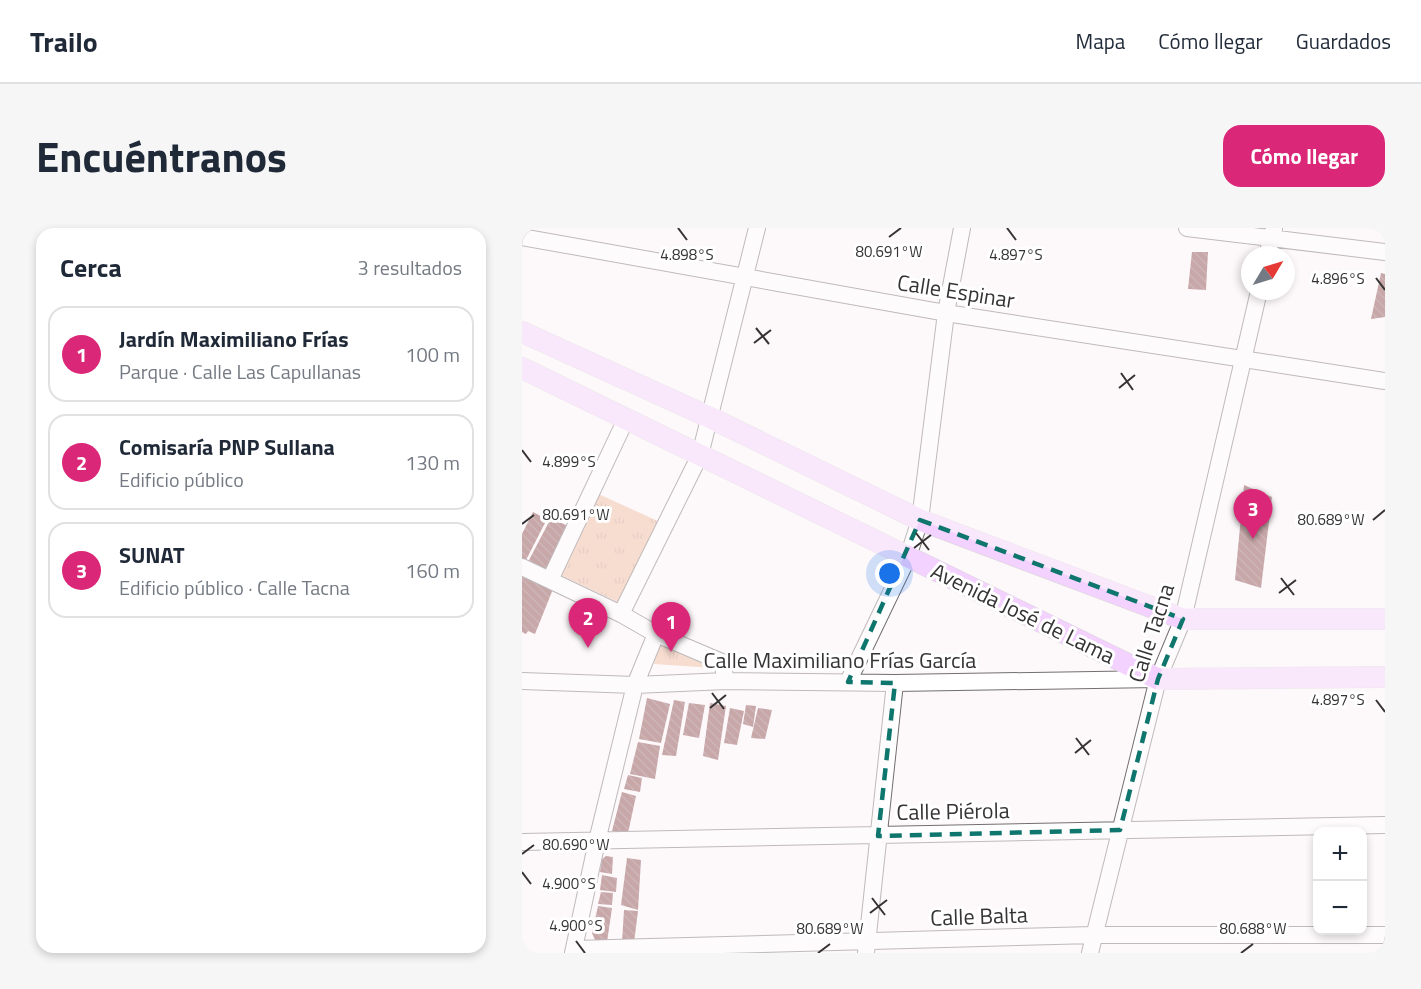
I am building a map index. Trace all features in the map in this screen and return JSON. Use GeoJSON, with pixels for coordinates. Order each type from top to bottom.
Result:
{"type":"FeatureCollection","features":[{"type":"Feature","properties":{"kind":"main road","name":"Avenida José de Lama"},"geometry":{"type":"LineString","coordinates":[[522,332],[709,417],[920,520],[1183,619],[1385,619]]}},
{"type":"Feature","properties":{"kind":"main road","name":"Avenida José de Lama"},"geometry":{"type":"LineString","coordinates":[[522,368],[1158,679],[1385,677]]}},
{"type":"Feature","properties":{"kind":"street"},"geometry":{"type":"LineString","coordinates":[[621,614],[700,455],[757,228]]}},
{"type":"Feature","properties":{"kind":"street"},"geometry":{"type":"LineString","coordinates":[[848,682],[908,557],[920,520],[946,313],[962,228]]}},
{"type":"Feature","properties":{"kind":"street"},"geometry":{"type":"LineString","coordinates":[[1187,228],[1273,233],[1385,252]]}},
{"type":"Feature","properties":{"kind":"street","name":"Calle Espinar"},"geometry":{"type":"LineString","coordinates":[[522,237],[946,313],[1385,381]]}},
{"type":"Feature","properties":{"kind":"street","name":"Calle Tacna"},"geometry":{"type":"LineString","coordinates":[[1090,953],[1158,679],[1183,619],[1257,300]]}},
{"type":"Feature","properties":{"kind":"street"},"geometry":{"type":"LineString","coordinates":[[550,580],[626,419]]}},
{"type":"Feature","properties":{"kind":"street"},"geometry":{"type":"LineString","coordinates":[[522,567],[621,614],[656,634],[722,662],[726,681]]}},
{"type":"Feature","properties":{"kind":"street"},"geometry":{"type":"LineString","coordinates":[[573,951],[635,685],[656,634]]}},
{"type":"Feature","properties":{"kind":"street","name":"Calle Maximiliano Frías García"},"geometry":{"type":"LineString","coordinates":[[522,681],[635,685],[726,681],[895,683],[1158,679]]}},
{"type":"Feature","properties":{"kind":"street"},"geometry":{"type":"LineString","coordinates":[[867,947],[895,683]]}},
{"type":"Feature","properties":{"kind":"street","name":"Calle Piérola"},"geometry":{"type":"LineString","coordinates":[[522,842],[1385,825]]}},
{"type":"Feature","properties":{"kind":"street","name":"Calle Balta"},"geometry":{"type":"LineString","coordinates":[[573,951],[867,947],[1094,935],[1385,935]]}},
{"type":"Feature","properties":{"kind":"highlighted area"},"geometry":{"type":"Polygon","coordinates":[[[920,520],[1183,619],[1158,679],[1120,830],[878,836],[895,683],[848,682],[920,520]]]}},
{"type":"Feature","properties":{"kind":"green space"},"geometry":{"type":"Polygon","coordinates":[[[594,492],[660,522],[622,604],[556,573],[594,492]]]}},
{"type":"Feature","properties":{"kind":"green space"},"geometry":{"type":"Polygon","coordinates":[[[661,640],[714,668],[654,664],[661,640]]]}},
{"type":"Feature","properties":{"kind":"building"},"geometry":{"type":"Polygon","coordinates":[[[1192,252],[1208,252],[1206,290],[1188,289],[1192,252]]]}},
{"type":"Feature","properties":{"kind":"building"},"geometry":{"type":"Polygon","coordinates":[[[1381,273],[1385,274],[1385,317],[1371,319],[1381,273]]]}},
{"type":"Feature","properties":{"kind":"building"},"geometry":{"type":"Polygon","coordinates":[[[1244,485],[1272,497],[1261,588],[1235,580],[1244,485]]]}},
{"type":"Feature","properties":{"kind":"building"},"geometry":{"type":"Polygon","coordinates":[[[533,512],[547,519],[525,562],[522,561],[522,534],[533,512]]]}},
{"type":"Feature","properties":{"kind":"building"},"geometry":{"type":"Polygon","coordinates":[[[551,518],[572,528],[550,575],[528,562],[551,518]]]}},
{"type":"Feature","properties":{"kind":"building"},"geometry":{"type":"Polygon","coordinates":[[[522,577],[553,589],[535,634],[528,631],[526,634],[522,632],[522,577]]]}},
{"type":"Feature","properties":{"kind":"building"},"geometry":{"type":"Polygon","coordinates":[[[647,698],[670,704],[661,743],[639,739],[647,698]]]}},
{"type":"Feature","properties":{"kind":"building"},"geometry":{"type":"Polygon","coordinates":[[[674,700],[685,702],[676,756],[662,755],[674,700]]]}},
{"type":"Feature","properties":{"kind":"building"},"geometry":{"type":"Polygon","coordinates":[[[689,703],[705,705],[699,738],[683,735],[689,703]]]}},
{"type":"Feature","properties":{"kind":"building"},"geometry":{"type":"Polygon","coordinates":[[[710,703],[726,706],[718,760],[703,756],[710,703]]]}},
{"type":"Feature","properties":{"kind":"building"},"geometry":{"type":"Polygon","coordinates":[[[746,705],[756,706],[753,727],[743,724],[746,705]]]}},
{"type":"Feature","properties":{"kind":"building"},"geometry":{"type":"Polygon","coordinates":[[[730,708],[744,711],[737,745],[724,743],[730,708]]]}},
{"type":"Feature","properties":{"kind":"building"},"geometry":{"type":"Polygon","coordinates":[[[758,708],[772,710],[765,739],[751,738],[758,708]]]}},
{"type":"Feature","properties":{"kind":"building"},"geometry":{"type":"Polygon","coordinates":[[[638,742],[660,746],[655,779],[630,774],[638,742]]]}},
{"type":"Feature","properties":{"kind":"building"},"geometry":{"type":"Polygon","coordinates":[[[628,775],[642,778],[640,792],[624,789],[628,775]]]}},
{"type":"Feature","properties":{"kind":"building"},"geometry":{"type":"Polygon","coordinates":[[[622,792],[636,796],[628,833],[612,831],[622,792]]]}},
{"type":"Feature","properties":{"kind":"building"},"geometry":{"type":"Polygon","coordinates":[[[606,856],[613,857],[612,874],[600,872],[602,859],[606,856]]]}},
{"type":"Feature","properties":{"kind":"building"},"geometry":{"type":"Polygon","coordinates":[[[627,858],[641,860],[638,910],[621,905],[627,858]]]}},
{"type":"Feature","properties":{"kind":"building"},"geometry":{"type":"Polygon","coordinates":[[[602,875],[617,878],[616,892],[600,890],[602,875]]]}},
{"type":"Feature","properties":{"kind":"building"},"geometry":{"type":"Polygon","coordinates":[[[601,892],[613,893],[612,905],[598,904],[601,892]]]}},
{"type":"Feature","properties":{"kind":"building"},"geometry":{"type":"Polygon","coordinates":[[[598,906],[612,908],[607,942],[595,940],[592,933],[598,906]]]}},
{"type":"Feature","properties":{"kind":"building"},"geometry":{"type":"Polygon","coordinates":[[[624,910],[638,911],[634,943],[622,942],[624,910]]]}},
{"type":"Feature","properties":{"kind":"place","name":"SUNAT"},"geometry":{"type":"Point","coordinates":[1253,539]}},
{"type":"Feature","properties":{"kind":"place","name":"Comisaría PNP Sullana"},"geometry":{"type":"Point","coordinates":[588,648]}},
{"type":"Feature","properties":{"kind":"place","name":"Jardín Maximiliano Frías"},"geometry":{"type":"Point","coordinates":[671,652]}}]}
